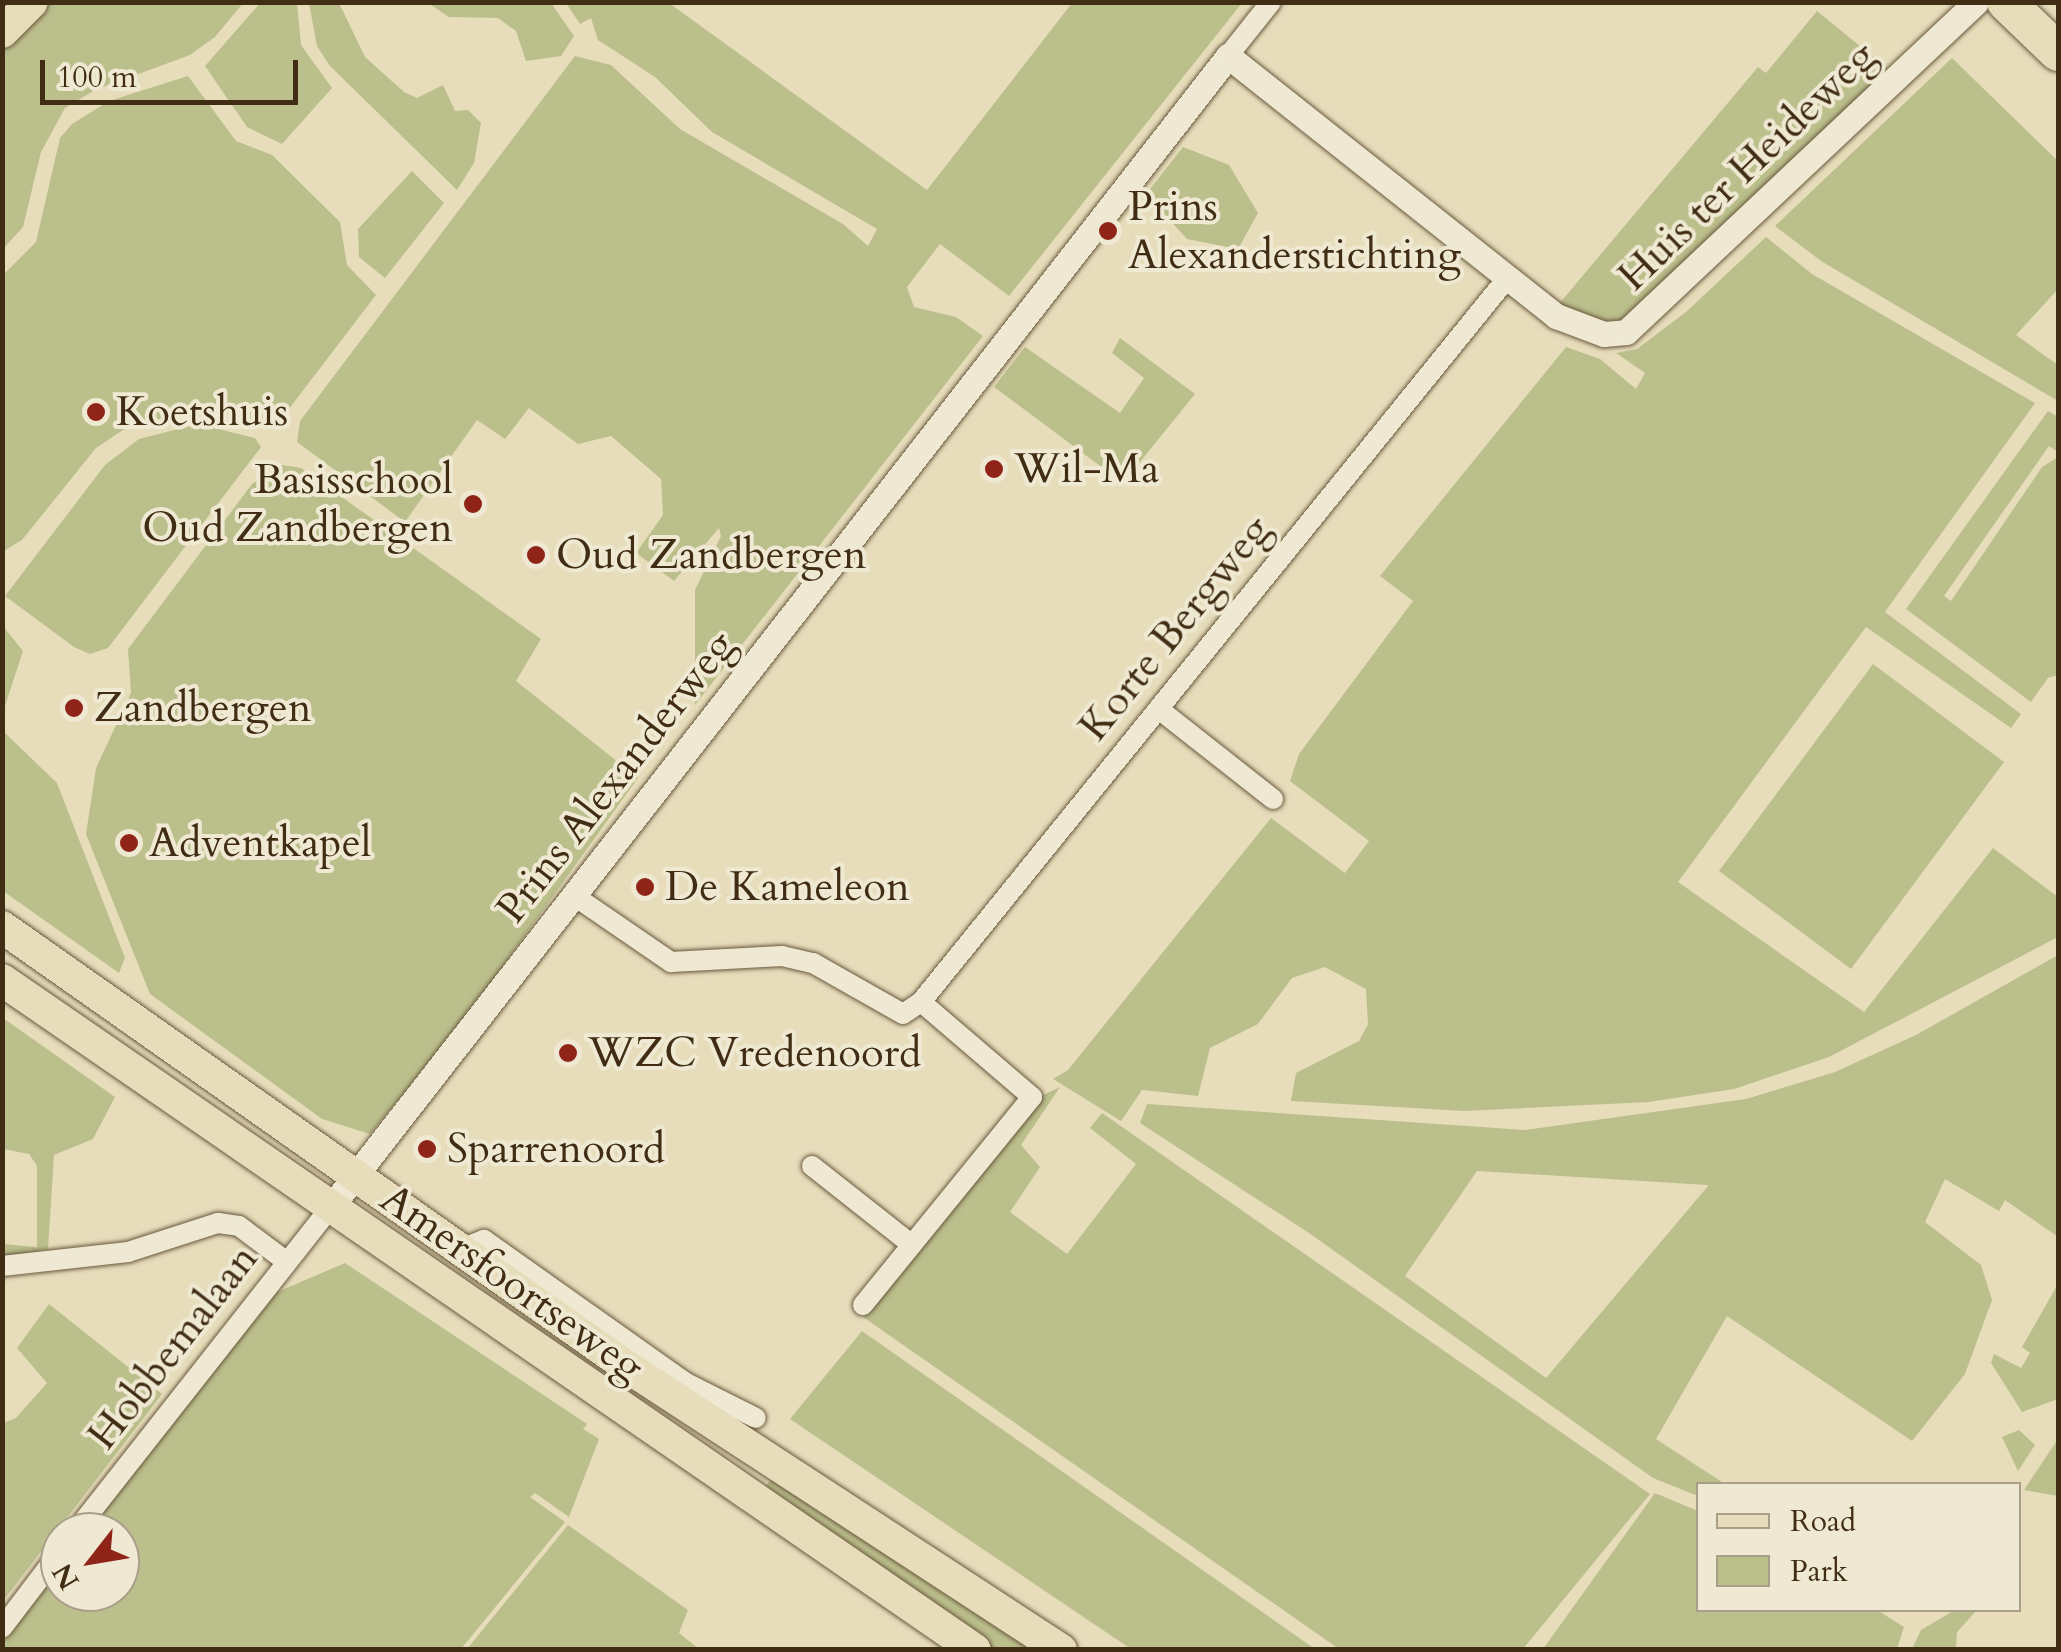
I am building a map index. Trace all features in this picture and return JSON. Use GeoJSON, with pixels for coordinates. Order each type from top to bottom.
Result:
{"type":"FeatureCollection","features":[{"type":"Feature","properties":{"kind":"highway"},"geometry":{"type":"LineString","coordinates":[[2006,2],[2058,52]]}},
{"type":"Feature","properties":{"kind":"main road"},"geometry":{"type":"LineString","coordinates":[[2,32],[32,2]]}},
{"type":"Feature","properties":{"kind":"main road","name":"Amersfoortseweg"},"geometry":{"type":"LineString","coordinates":[[2,927],[725,1433],[1061,1650]]}},
{"type":"Feature","properties":{"kind":"main road","name":"Amersfoortseweg"},"geometry":{"type":"LineString","coordinates":[[2,980],[976,1650]]}},
{"type":"Feature","properties":{"kind":"street","name":"Prins Alexanderweg"},"geometry":{"type":"LineString","coordinates":[[330,1208],[1271,2]]}},
{"type":"Feature","properties":{"kind":"street","name":"Huis ter Heideweg"},"geometry":{"type":"LineString","coordinates":[[1508,277],[1581,328],[1626,332],[1976,2]]}},
{"type":"Feature","properties":{"kind":"street"},"geometry":{"type":"LineString","coordinates":[[1228,56],[1508,277]]}},
{"type":"Feature","properties":{"kind":"street","name":"Korte Bergweg"},"geometry":{"type":"LineString","coordinates":[[921,1002],[1508,277]]}},
{"type":"Feature","properties":{"kind":"street"},"geometry":{"type":"LineString","coordinates":[[1160,710],[1274,799]]}},
{"type":"Feature","properties":{"kind":"street"},"geometry":{"type":"LineString","coordinates":[[573,895],[671,962],[782,956],[812,963],[903,1014],[921,1002],[1032,1097],[863,1305]]}},
{"type":"Feature","properties":{"kind":"street"},"geometry":{"type":"LineString","coordinates":[[812,1166],[912,1246]]}},
{"type":"Feature","properties":{"kind":"street","name":"Hobbemalaan"},"geometry":{"type":"LineString","coordinates":[[92,1512],[330,1208]]}},
{"type":"Feature","properties":{"kind":"street"},"geometry":{"type":"LineString","coordinates":[[2,1266],[128,1252],[218,1223],[239,1226],[287,1262]]}},
{"type":"Feature","properties":{"kind":"street","name":"Amersfoortseweg"},"geometry":{"type":"LineString","coordinates":[[459,1250],[484,1240],[686,1383],[756,1418]]}},
{"type":"Feature","properties":{"kind":"street"},"geometry":{"type":"LineString","coordinates":[[2,1628],[40,1578]]}},
{"type":"Feature","properties":{"kind":"green space"},"geometry":{"type":"Polygon","coordinates":[[[261,2],[297,3],[301,45],[332,88],[282,144],[247,127],[205,66],[261,2]]]}},
{"type":"Feature","properties":{"kind":"green space"},"geometry":{"type":"Polygon","coordinates":[[[48,3],[243,3],[215,37],[190,55],[95,90],[65,108],[41,152],[23,227],[3,249],[3,50],[48,3]]]}},
{"type":"Feature","properties":{"kind":"green space"},"geometry":{"type":"Polygon","coordinates":[[[309,3],[339,3],[365,57],[404,92],[417,98],[443,85],[455,111],[468,110],[481,123],[474,163],[457,190],[330,66],[317,46],[309,3]]]}},
{"type":"Feature","properties":{"kind":"green space"},"geometry":{"type":"Polygon","coordinates":[[[428,3],[551,3],[574,36],[561,56],[526,61],[516,31],[498,18],[449,17],[428,3]]]}},
{"type":"Feature","properties":{"kind":"green space"},"geometry":{"type":"Polygon","coordinates":[[[566,3],[669,3],[927,190],[1072,3],[1242,3],[1009,296],[940,244],[907,287],[914,307],[956,317],[983,336],[695,705],[695,590],[721,536],[719,528],[674,581],[636,553],[663,515],[661,479],[611,436],[578,444],[529,408],[505,439],[477,420],[405,522],[297,442],[300,421],[575,56],[611,65],[680,129],[843,224],[868,246],[877,229],[712,132],[655,77],[598,40],[591,18],[580,24],[566,3]]]}},
{"type":"Feature","properties":{"kind":"green space"},"geometry":{"type":"Polygon","coordinates":[[[1817,11],[1893,73],[1627,322],[1607,325],[1559,304],[1758,67],[1766,73],[1817,11]]]}},
{"type":"Feature","properties":{"kind":"green space"},"geometry":{"type":"Polygon","coordinates":[[[1952,58],[2058,161],[2058,289],[2016,335],[2058,365],[2058,401],[1821,261],[1775,226],[1952,58]]]}},
{"type":"Feature","properties":{"kind":"green space"},"geometry":{"type":"Polygon","coordinates":[[[188,76],[236,141],[272,155],[340,222],[347,265],[376,295],[275,427],[205,409],[129,426],[96,448],[22,540],[4,551],[3,275],[36,242],[60,138],[72,124],[109,101],[188,76]]]}},
{"type":"Feature","properties":{"kind":"green space"},"geometry":{"type":"Polygon","coordinates":[[[1183,147],[1229,165],[1258,213],[1238,249],[1187,239],[1146,194],[1183,147]]]}},
{"type":"Feature","properties":{"kind":"green space"},"geometry":{"type":"Polygon","coordinates":[[[412,171],[444,203],[385,278],[359,257],[358,229],[412,171]]]}},
{"type":"Feature","properties":{"kind":"green space"},"geometry":{"type":"Polygon","coordinates":[[[1766,237],[1812,274],[2035,403],[1885,612],[2021,714],[2011,728],[1866,627],[1678,882],[1864,1012],[1993,848],[2058,897],[2058,937],[1829,1057],[1734,1089],[1649,1102],[1465,1111],[1291,1101],[1296,1073],[1359,1041],[1368,1024],[1366,989],[1325,967],[1292,978],[1258,1024],[1210,1048],[1198,1096],[1142,1090],[1121,1121],[1053,1079],[1068,1070],[1271,818],[1345,873],[1369,841],[1290,781],[1299,754],[1413,601],[1380,576],[1566,347],[1600,359],[1636,389],[1645,373],[1616,353],[1637,349],[1686,312],[1766,237]]]}},
{"type":"Feature","properties":{"kind":"green space"},"geometry":{"type":"Polygon","coordinates":[[[1120,338],[1195,394],[1123,483],[994,387],[1025,347],[1120,413],[1144,378],[1112,353],[1120,338]]]}},
{"type":"Feature","properties":{"kind":"green space"},"geometry":{"type":"Polygon","coordinates":[[[2048,411],[2058,417],[2058,452],[2049,446],[1944,596],[1951,601],[2042,467],[2058,457],[2058,675],[2048,678],[2031,702],[1906,609],[2048,411]]]}},
{"type":"Feature","properties":{"kind":"green space"},"geometry":{"type":"Polygon","coordinates":[[[198,424],[255,438],[261,447],[108,648],[90,654],[74,647],[5,596],[105,465],[139,439],[198,424]]]}},
{"type":"Feature","properties":{"kind":"green space"},"geometry":{"type":"Polygon","coordinates":[[[282,465],[301,468],[541,639],[516,681],[638,778],[463,1021],[370,1134],[322,1119],[150,994],[86,834],[96,768],[131,693],[128,649],[252,484],[282,465]]]}},
{"type":"Feature","properties":{"kind":"green space"},"geometry":{"type":"Polygon","coordinates":[[[3,626],[23,651],[3,712],[3,626]]]}},
{"type":"Feature","properties":{"kind":"green space"},"geometry":{"type":"Polygon","coordinates":[[[1873,664],[2004,762],[1851,969],[1719,871],[1873,664]]]}},
{"type":"Feature","properties":{"kind":"green space"},"geometry":{"type":"Polygon","coordinates":[[[3,731],[57,783],[125,958],[119,973],[3,891],[3,731]]]}},
{"type":"Feature","properties":{"kind":"green space"},"geometry":{"type":"Polygon","coordinates":[[[2058,955],[2058,1237],[2005,1200],[1999,1211],[1945,1179],[1925,1222],[1981,1265],[1992,1300],[1965,1374],[1912,1441],[1727,1316],[1656,1439],[1722,1482],[1696,1482],[1696,1495],[1653,1478],[1309,1233],[1140,1123],[1147,1104],[1525,1130],[1746,1099],[1835,1072],[1916,1035],[2058,955]],[[1477,1171],[1405,1276],[1546,1378],[1708,1186],[1477,1171]]]}},
{"type":"Feature","properties":{"kind":"green space"},"geometry":{"type":"Polygon","coordinates":[[[3,1018],[115,1097],[93,1139],[54,1155],[48,1249],[3,1257],[3,1244],[37,1247],[37,1166],[29,1154],[3,1149],[3,1018]]]}},
{"type":"Feature","properties":{"kind":"green space"},"geometry":{"type":"Polygon","coordinates":[[[1060,1087],[1021,1145],[1040,1167],[1010,1212],[1067,1254],[1136,1164],[1090,1128],[1102,1113],[1650,1494],[1523,1649],[1339,1649],[863,1317],[1026,1103],[1060,1087]]]}},
{"type":"Feature","properties":{"kind":"green space"},"geometry":{"type":"Polygon","coordinates":[[[345,1263],[587,1424],[583,1429],[599,1439],[569,1517],[535,1493],[530,1497],[565,1522],[461,1649],[3,1650],[2,1636],[40,1587],[40,1612],[140,1612],[140,1512],[98,1512],[275,1293],[345,1263]]]}},
{"type":"Feature","properties":{"kind":"green space"},"geometry":{"type":"Polygon","coordinates":[[[2058,1284],[2058,1399],[2022,1412],[1991,1363],[1994,1354],[2021,1368],[2030,1353],[2022,1347],[2058,1284]]]}},
{"type":"Feature","properties":{"kind":"green space"},"geometry":{"type":"Polygon","coordinates":[[[49,1304],[162,1394],[71,1512],[40,1512],[40,1553],[3,1601],[3,1423],[16,1418],[47,1383],[17,1348],[49,1304]]]}},
{"type":"Feature","properties":{"kind":"green space"},"geometry":{"type":"Polygon","coordinates":[[[862,1331],[1315,1649],[1131,1649],[790,1419],[862,1331]]]}},
{"type":"Feature","properties":{"kind":"green space"},"geometry":{"type":"Polygon","coordinates":[[[2019,1430],[2035,1445],[2018,1471],[2002,1437],[2019,1430]]]}},
{"type":"Feature","properties":{"kind":"green space"},"geometry":{"type":"Polygon","coordinates":[[[2058,1439],[2058,1496],[2024,1490],[2058,1439]]]}},
{"type":"Feature","properties":{"kind":"green space"},"geometry":{"type":"Polygon","coordinates":[[[773,1476],[1045,1649],[992,1649],[922,1605],[760,1495],[773,1476]]]}},
{"type":"Feature","properties":{"kind":"green space"},"geometry":{"type":"Polygon","coordinates":[[[1655,1493],[1696,1510],[1696,1612],[1880,1612],[1904,1627],[1897,1649],[1543,1649],[1655,1493]]]}},
{"type":"Feature","properties":{"kind":"green space"},"geometry":{"type":"Polygon","coordinates":[[[568,1525],[688,1610],[679,1633],[699,1649],[467,1649],[568,1525]]]}},
{"type":"Feature","properties":{"kind":"green space"},"geometry":{"type":"Polygon","coordinates":[[[1952,1612],[1975,1612],[1957,1632],[1956,1649],[1912,1649],[1921,1630],[1952,1612]]]}},
{"type":"Feature","properties":{"kind":"place","name":"Prins Alexanderstichting"},"geometry":{"type":"Point","coordinates":[1108,231]}},
{"type":"Feature","properties":{"kind":"place","name":"Koetshuis"},"geometry":{"type":"Point","coordinates":[96,412]}},
{"type":"Feature","properties":{"kind":"place","name":"Wil-Ma"},"geometry":{"type":"Point","coordinates":[994,469]}},
{"type":"Feature","properties":{"kind":"place","name":"Basisschool Oud Zandbergen"},"geometry":{"type":"Point","coordinates":[473,504]}},
{"type":"Feature","properties":{"kind":"place","name":"Oud Zandbergen"},"geometry":{"type":"Point","coordinates":[536,555]}},
{"type":"Feature","properties":{"kind":"place","name":"Zandbergen"},"geometry":{"type":"Point","coordinates":[74,708]}},
{"type":"Feature","properties":{"kind":"place","name":"Adventkapel"},"geometry":{"type":"Point","coordinates":[129,843]}},
{"type":"Feature","properties":{"kind":"place","name":"De Kameleon"},"geometry":{"type":"Point","coordinates":[645,887]}},
{"type":"Feature","properties":{"kind":"place","name":"WZC Vredenoord"},"geometry":{"type":"Point","coordinates":[568,1053]}},
{"type":"Feature","properties":{"kind":"place","name":"Sparrenoord"},"geometry":{"type":"Point","coordinates":[427,1149]}}]}
